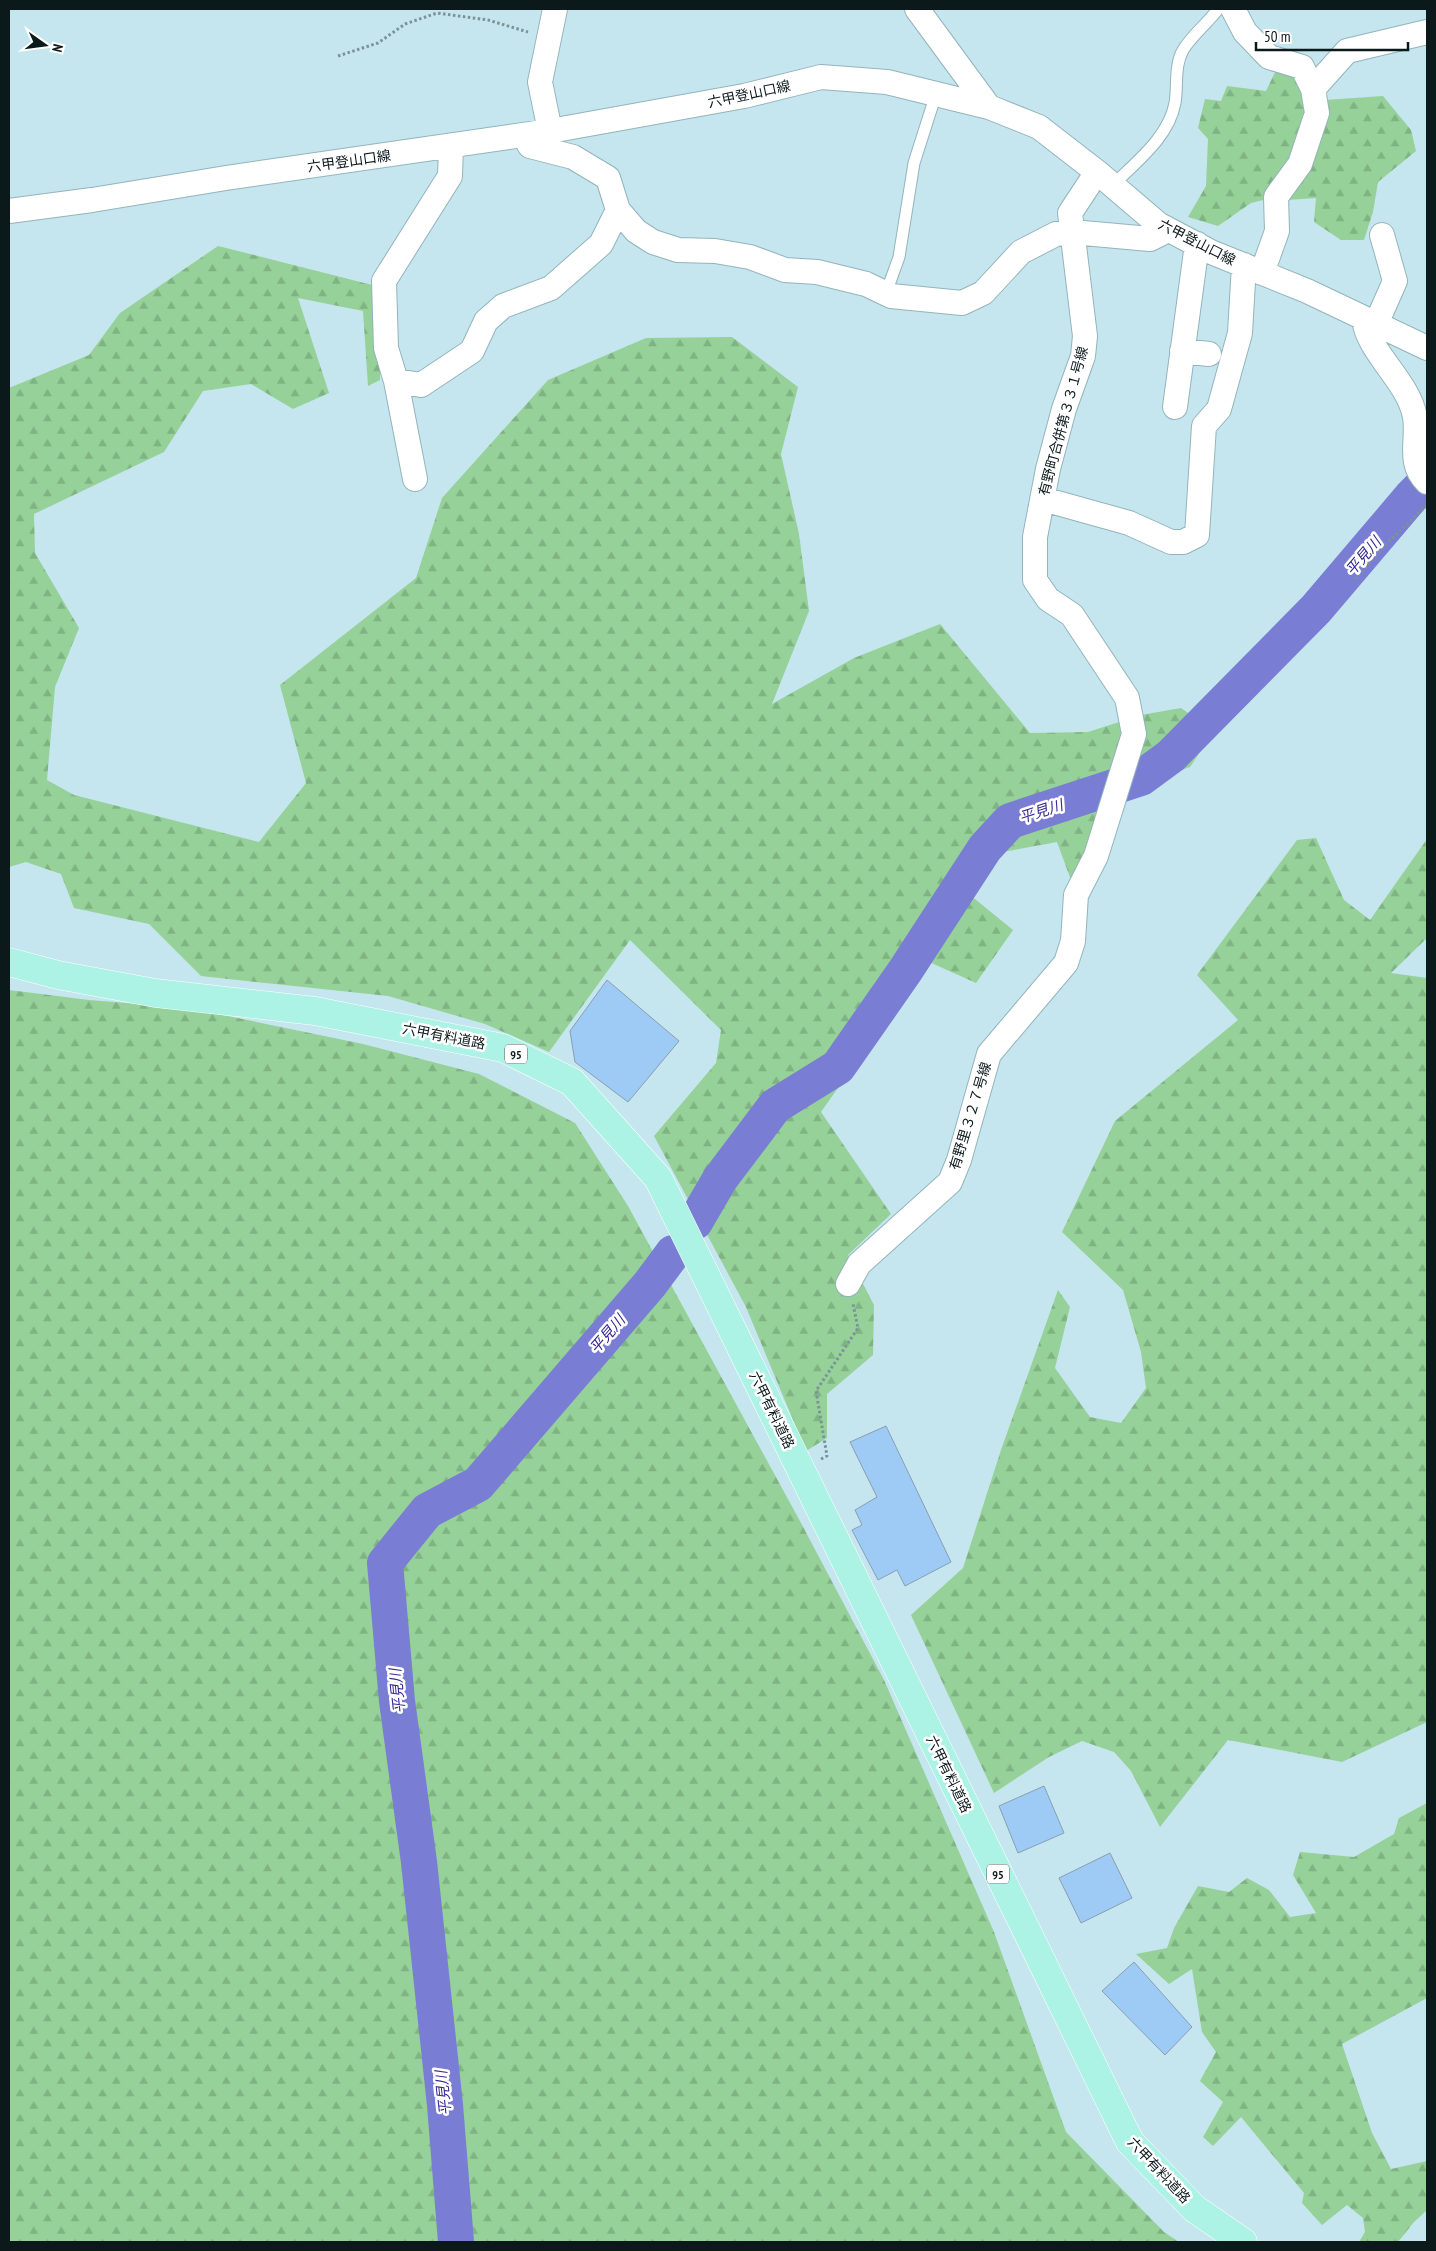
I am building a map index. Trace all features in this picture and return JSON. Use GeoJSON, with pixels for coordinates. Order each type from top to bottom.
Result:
{"type":"FeatureCollection","features":[{"type":"Feature","properties":{"kind":"main road","name":"六甲有料道路"},"geometry":{"type":"LineString","coordinates":[[9,962],[58,975],[155,993],[315,1011],[503,1048],[572,1082],[658,1178],[1130,2142],[1196,2209],[1243,2242]]}},
{"type":"Feature","properties":{"kind":"main road","name":"95"},"geometry":{"type":"LineString","coordinates":[[9,971],[58,975]]}},
{"type":"Feature","properties":{"kind":"street"},"geometry":{"type":"LineString","coordinates":[[550,130],[540,82],[555,9]]}},
{"type":"Feature","properties":{"kind":"street"},"geometry":{"type":"LineString","coordinates":[[917,9],[989,107]]}},
{"type":"Feature","properties":{"kind":"street"},"geometry":{"type":"LineString","coordinates":[[1043,499],[1129,523],[1171,542],[1183,542],[1197,535],[1204,426],[1219,410],[1240,333],[1253,269],[1277,231],[1276,197],[1300,164],[1317,113],[1313,89],[1302,66],[1269,57],[1245,32],[1233,9]]}},
{"type":"Feature","properties":{"kind":"street"},"geometry":{"type":"LineString","coordinates":[[1313,89],[1347,50],[1427,32]]}},
{"type":"Feature","properties":{"kind":"street","name":"六甲登山口線"},"geometry":{"type":"LineString","coordinates":[[9,211],[523,135],[744,96],[821,78],[887,82],[989,107],[1039,127],[1105,178],[1158,224],[1168,230],[1196,244],[1307,291],[1427,348]]}},
{"type":"Feature","properties":{"kind":"street"},"geometry":{"type":"LineString","coordinates":[[523,135],[530,146],[573,157],[608,178],[618,210],[636,230],[653,242],[678,250],[715,251],[750,257],[785,270],[817,272],[866,284],[891,296],[962,303],[983,293],[1020,252],[1056,234],[1072,232],[1150,238],[1168,230]]}},
{"type":"Feature","properties":{"kind":"street"},"geometry":{"type":"LineString","coordinates":[[415,479],[396,381],[386,348],[384,281],[450,176],[451,146]]}},
{"type":"Feature","properties":{"kind":"street","name":"有野町合併第３３１号線"},"geometry":{"type":"LineString","coordinates":[[1066,963],[1073,941],[1076,895],[1096,856],[1134,734],[1127,698],[1072,615],[1048,599],[1035,580],[1035,537],[1064,409],[1083,356],[1085,336],[1070,213],[1105,178]]}},
{"type":"Feature","properties":{"kind":"street"},"geometry":{"type":"LineString","coordinates":[[396,381],[421,386],[472,351],[486,322],[504,306],[550,288],[601,244],[618,210]]}},
{"type":"Feature","properties":{"kind":"street"},"geometry":{"type":"LineString","coordinates":[[1382,235],[1395,282],[1370,322],[1366,333],[1399,380],[1415,417],[1413,452],[1424,479]]}},
{"type":"Feature","properties":{"kind":"street"},"geometry":{"type":"LineString","coordinates":[[1175,407],[1196,244]]}},
{"type":"Feature","properties":{"kind":"street"},"geometry":{"type":"LineString","coordinates":[[1182,351],[1209,354]]}},
{"type":"Feature","properties":{"kind":"street","name":"有野里３２７号線"},"geometry":{"type":"LineString","coordinates":[[848,1284],[859,1264],[950,1182],[959,1160],[989,1054],[1066,963]]}},
{"type":"Feature","properties":{"kind":"lane"},"geometry":{"type":"LineString","coordinates":[[1105,178],[1162,133],[1172,116],[1175,102],[1177,68],[1182,51],[1218,9]]}},
{"type":"Feature","properties":{"kind":"lane"},"geometry":{"type":"LineString","coordinates":[[886,293],[899,258],[914,163],[936,94]]}},
{"type":"Feature","properties":{"kind":"path"},"geometry":{"type":"LineString","coordinates":[[338,56],[378,43],[405,24],[437,11],[488,20],[548,38]]}},
{"type":"Feature","properties":{"kind":"path"},"geometry":{"type":"LineString","coordinates":[[1355,579],[1386,544],[1427,505]]}},
{"type":"Feature","properties":{"kind":"path"},"geometry":{"type":"LineString","coordinates":[[801,1469],[827,1456],[816,1391],[858,1328],[848,1284]]}},
{"type":"Feature","properties":{"kind":"green space"},"geometry":{"type":"Polygon","coordinates":[[[1278,66],[1303,72],[1312,115],[1271,198],[1251,203],[1218,226],[1188,217],[1206,186],[1208,139],[1198,128],[1205,99],[1221,101],[1227,86],[1266,91],[1278,66]]]}},
{"type":"Feature","properties":{"kind":"green space"},"geometry":{"type":"Polygon","coordinates":[[[1383,96],[1411,130],[1416,151],[1378,182],[1373,212],[1364,240],[1341,240],[1314,222],[1316,198],[1287,200],[1325,100],[1383,96]]]}},
{"type":"Feature","properties":{"kind":"green space"},"geometry":{"type":"Polygon","coordinates":[[[218,246],[380,287],[380,380],[368,386],[363,311],[298,298],[329,393],[293,409],[251,384],[203,391],[164,452],[34,514],[35,553],[79,628],[55,687],[47,780],[74,795],[259,842],[306,783],[280,685],[416,578],[442,498],[548,380],[646,338],[732,337],[798,387],[781,454],[799,534],[809,611],[772,704],[854,658],[940,624],[1030,733],[1088,732],[1141,715],[1181,708],[1214,731],[1190,767],[1111,794],[1074,888],[1057,842],[1003,852],[970,895],[1013,930],[976,983],[927,961],[821,1112],[891,1214],[848,1255],[874,1305],[873,1355],[827,1394],[827,1438],[806,1451],[746,1307],[654,1136],[716,1063],[721,1030],[630,940],[549,1052],[485,1024],[388,996],[201,976],[149,924],[74,908],[61,874],[26,862],[9,867],[9,388],[89,355],[120,313],[218,246]]]}},
{"type":"Feature","properties":{"kind":"green space"},"geometry":{"type":"Polygon","coordinates":[[[1316,838],[1344,900],[1370,920],[1427,839],[1427,938],[1391,973],[1427,978],[1427,1722],[1342,1762],[1228,1740],[1160,1827],[1131,1771],[1114,1752],[1082,1741],[1049,1757],[994,1793],[911,1615],[963,1568],[1001,1450],[1058,1290],[1070,1307],[1055,1368],[1090,1417],[1121,1423],[1146,1388],[1141,1352],[1123,1290],[1062,1232],[1115,1121],[1238,1020],[1197,975],[1297,840],[1316,838]]]}},
{"type":"Feature","properties":{"kind":"green space"},"geometry":{"type":"Polygon","coordinates":[[[9,990],[89,1000],[189,1008],[363,1044],[479,1074],[575,1123],[628,1206],[801,1523],[884,1680],[994,1932],[1066,2132],[1164,2232],[1179,2242],[9,2242],[9,990]]]}},
{"type":"Feature","properties":{"kind":"green space"},"geometry":{"type":"Polygon","coordinates":[[[1427,1804],[1427,1998],[1342,2044],[1372,2133],[1391,2169],[1427,2161],[1427,2210],[1414,2222],[1398,2242],[1359,2242],[1365,2232],[1363,2218],[1347,2205],[1322,2225],[1302,2203],[1304,2193],[1241,2117],[1213,2146],[1203,2137],[1223,2102],[1200,2081],[1216,2052],[1202,2032],[1192,1969],[1169,1984],[1136,1954],[1167,1948],[1174,1928],[1198,1886],[1229,1892],[1247,1878],[1269,1890],[1290,1917],[1316,1913],[1293,1875],[1300,1852],[1354,1857],[1394,1834],[1399,1818],[1427,1804]]]}},
{"type":"Feature","properties":{"kind":"building"},"geometry":{"type":"Polygon","coordinates":[[[607,980],[679,1041],[628,1102],[575,1062],[570,1031],[607,980]]]}},
{"type":"Feature","properties":{"kind":"building"},"geometry":{"type":"Polygon","coordinates":[[[886,1426],[951,1562],[905,1586],[897,1570],[878,1580],[852,1530],[862,1525],[855,1510],[877,1497],[850,1442],[886,1426]]]}},
{"type":"Feature","properties":{"kind":"building"},"geometry":{"type":"Polygon","coordinates":[[[1044,1786],[1064,1833],[1018,1853],[999,1806],[1044,1786]]]}},
{"type":"Feature","properties":{"kind":"building"},"geometry":{"type":"Polygon","coordinates":[[[1110,1853],[1132,1898],[1081,1923],[1059,1878],[1110,1853]]]}},
{"type":"Feature","properties":{"kind":"building"},"geometry":{"type":"Polygon","coordinates":[[[1134,1962],[1192,2027],[1165,2055],[1102,1991],[1134,1962]]]}},
{"type":"Feature","properties":{"kind":"waterway","name":"平見川"},"geometry":{"type":"LineString","coordinates":[[695,1222],[720,1179],[775,1106],[838,1067],[905,971],[985,848],[1010,821],[1141,778],[1171,756],[1316,609],[1412,496],[1427,481]]}},
{"type":"Feature","properties":{"kind":"waterway","name":"平見川"},"geometry":{"type":"LineString","coordinates":[[456,2242],[445,2105],[419,1862],[397,1701],[385,1563],[427,1511],[478,1484],[650,1284],[673,1253]]}}]}
